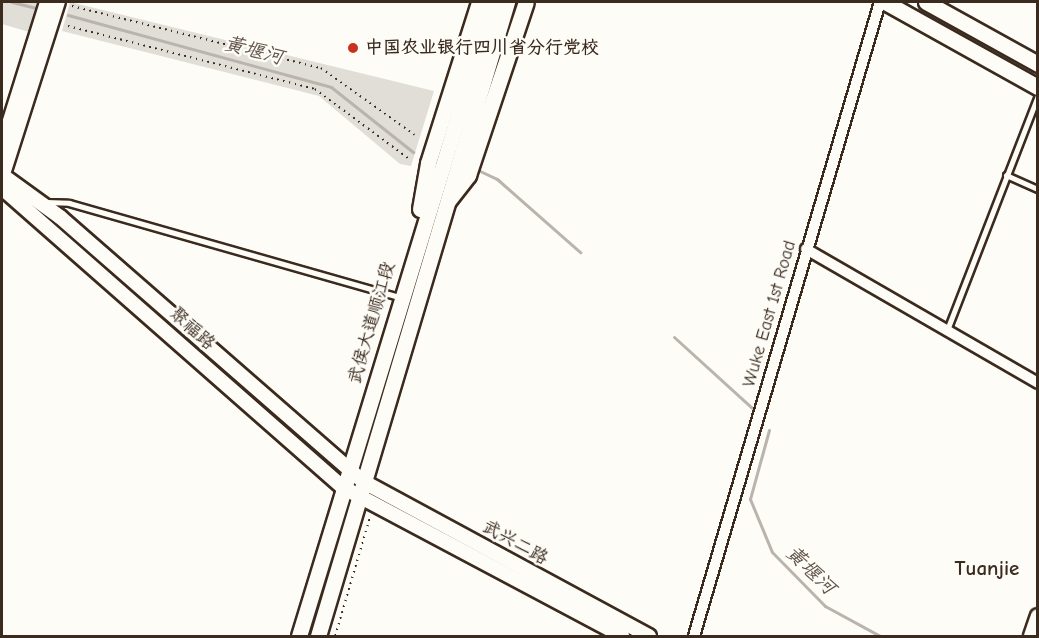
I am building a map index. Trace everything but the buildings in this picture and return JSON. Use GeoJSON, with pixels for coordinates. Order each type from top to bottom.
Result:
{"type":"FeatureCollection","features":[{"type":"Feature","properties":{"kind":"main road"},"geometry":{"type":"LineString","coordinates":[[482,2],[492,24]]}},
{"type":"Feature","properties":{"kind":"main road"},"geometry":{"type":"LineString","coordinates":[[413,254],[428,163],[482,2]]}},
{"type":"Feature","properties":{"kind":"main road"},"geometry":{"type":"LineString","coordinates":[[492,24],[507,2]]}},
{"type":"Feature","properties":{"kind":"main road"},"geometry":{"type":"LineString","coordinates":[[445,205],[468,175],[526,2]]}},
{"type":"Feature","properties":{"kind":"main road"},"geometry":{"type":"LineString","coordinates":[[882,2],[1038,87]]}},
{"type":"Feature","properties":{"kind":"main road"},"geometry":{"type":"LineString","coordinates":[[926,2],[1038,64]]}},
{"type":"Feature","properties":{"kind":"main road","name":"武侯大道顺江段"},"geometry":{"type":"LineString","coordinates":[[318,636],[445,205],[492,24]]}},
{"type":"Feature","properties":{"kind":"main road","name":"武侯大道顺江段"},"geometry":{"type":"LineString","coordinates":[[299,636],[413,254],[492,24]]}},
{"type":"Feature","properties":{"kind":"main road"},"geometry":{"type":"LineString","coordinates":[[314,587],[332,591]]}},
{"type":"Feature","properties":{"kind":"street"},"geometry":{"type":"LineString","coordinates":[[2,146],[47,2]]}},
{"type":"Feature","properties":{"kind":"street"},"geometry":{"type":"LineString","coordinates":[[2,175],[58,2]]}},
{"type":"Feature","properties":{"kind":"street","name":"Wuke East 1st Road"},"geometry":{"type":"LineString","coordinates":[[694,636],[806,249],[882,2]]}},
{"type":"Feature","properties":{"kind":"street","name":"武兴二路"},"geometry":{"type":"LineString","coordinates":[[2,175],[41,202],[364,482],[649,636]]}},
{"type":"Feature","properties":{"kind":"street","name":"聚福路"},"geometry":{"type":"LineString","coordinates":[[2,188],[344,488],[622,636]]}},
{"type":"Feature","properties":{"kind":"street"},"geometry":{"type":"LineString","coordinates":[[806,249],[1038,383]]}},
{"type":"Feature","properties":{"kind":"street"},"geometry":{"type":"LineString","coordinates":[[1031,636],[1038,616]]}},
{"type":"Feature","properties":{"kind":"lane"},"geometry":{"type":"LineString","coordinates":[[947,330],[1038,95]]}},
{"type":"Feature","properties":{"kind":"lane"},"geometry":{"type":"LineString","coordinates":[[1006,175],[1038,189]]}},
{"type":"Feature","properties":{"kind":"lane"},"geometry":{"type":"LineString","coordinates":[[41,202],[69,202],[400,297]]}},
{"type":"Feature","properties":{"kind":"path"},"geometry":{"type":"LineString","coordinates":[[72,6],[321,68],[415,135]]}},
{"type":"Feature","properties":{"kind":"path"},"geometry":{"type":"LineString","coordinates":[[68,26],[315,89],[408,158]]}},
{"type":"Feature","properties":{"kind":"path"},"geometry":{"type":"LineString","coordinates":[[335,636],[374,505]]}},
{"type":"Feature","properties":{"kind":"shaded area"},"geometry":{"type":"Polygon","coordinates":[[[2,2],[37,2],[29,32],[2,24],[2,2]]]}},
{"type":"Feature","properties":{"kind":"shaded area"},"geometry":{"type":"Polygon","coordinates":[[[70,2],[434,91],[411,166],[400,164],[319,96],[62,31],[70,2]]]}},
{"type":"Feature","properties":{"kind":"waterway","name":"黄堰河"},"geometry":{"type":"LineString","coordinates":[[12,2],[36,8]]}},
{"type":"Feature","properties":{"kind":"waterway","name":"黄堰河"},"geometry":{"type":"LineString","coordinates":[[68,15],[331,87],[413,152]]}},
{"type":"Feature","properties":{"kind":"waterway","name":"黄堰河"},"geometry":{"type":"LineString","coordinates":[[480,171],[497,179],[580,252]]}},
{"type":"Feature","properties":{"kind":"waterway","name":"黄堰河"},"geometry":{"type":"LineString","coordinates":[[674,337],[752,408]]}},
{"type":"Feature","properties":{"kind":"waterway","name":"黄堰河"},"geometry":{"type":"LineString","coordinates":[[769,430],[750,499],[772,552],[825,606],[880,636]]}},
{"type":"Feature","properties":{"kind":"place","name":"中国农业银行四川省分行党校"},"geometry":{"type":"Point","coordinates":[353,48]}},
{"type":"Feature","properties":{"kind":"district","name":"Tuanjie"},"geometry":{"type":"Point","coordinates":[987,568]}}]}
